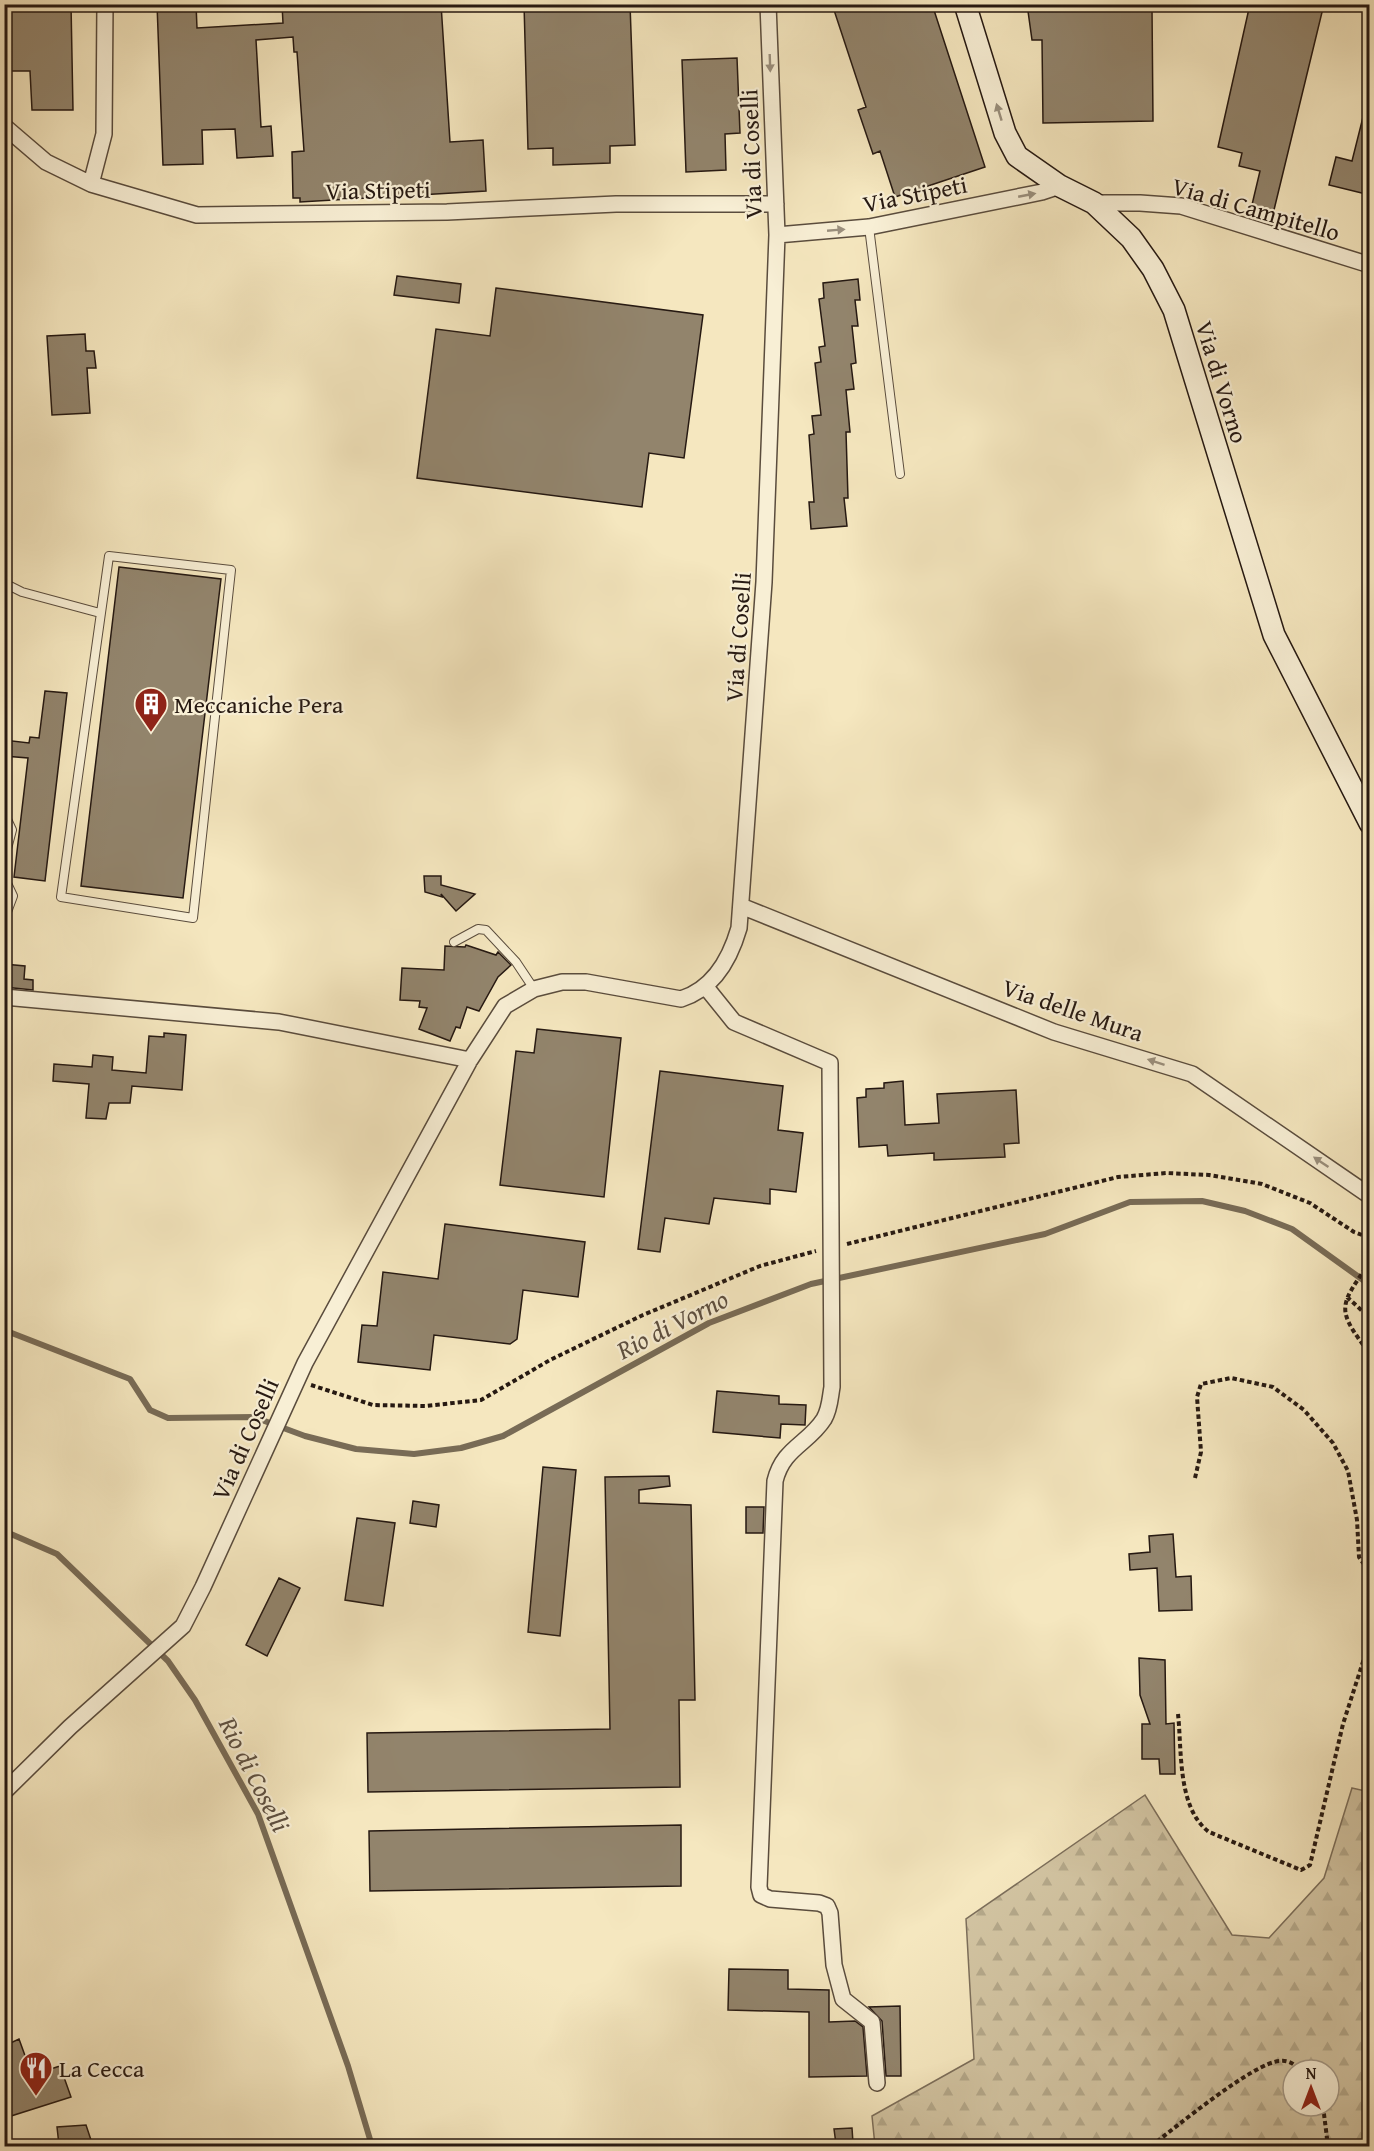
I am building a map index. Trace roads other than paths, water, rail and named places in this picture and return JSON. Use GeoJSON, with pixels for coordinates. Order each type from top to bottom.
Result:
{"type":"FeatureCollection","features":[{"type":"Feature","properties":{"kind":"street"},"geometry":{"type":"LineString","coordinates":[[90,184],[104,134],[105,4]]}},
{"type":"Feature","properties":{"kind":"street","name":"Via di Coselli"},"geometry":{"type":"LineString","coordinates":[[4,1792],[70,1727],[183,1626],[204,1587],[285,1404],[470,1060],[506,1006],[534,989],[562,982],[585,982],[681,999],[695,994],[705,986],[732,953],[739,928],[741,906],[764,582],[777,235],[768,4]]}},
{"type":"Feature","properties":{"kind":"street","name":"Via di Vorno"},"geometry":{"type":"LineString","coordinates":[[965,4],[1005,133],[1017,156],[1060,186],[1094,203],[1131,238],[1153,269],[1174,310],[1274,635],[1370,823]]}},
{"type":"Feature","properties":{"kind":"street","name":"Via Stipeti"},"geometry":{"type":"LineString","coordinates":[[4,126],[46,162],[90,184],[197,215],[447,212],[616,204],[776,204]]}},
{"type":"Feature","properties":{"kind":"street","name":"Via Stipeti"},"geometry":{"type":"LineString","coordinates":[[777,235],[869,227],[1041,192],[1060,186]]}},
{"type":"Feature","properties":{"kind":"street","name":"Via di Campitello"},"geometry":{"type":"LineString","coordinates":[[1094,203],[1140,202],[1181,206],[1370,265]]}},
{"type":"Feature","properties":{"kind":"street","name":"Via delle Mura"},"geometry":{"type":"LineString","coordinates":[[741,906],[1054,1032],[1192,1074],[1370,1196]]}},
{"type":"Feature","properties":{"kind":"street"},"geometry":{"type":"LineString","coordinates":[[705,986],[734,1022],[830,1063],[832,1387],[829,1408],[823,1421],[783,1459],[775,1481],[759,1887],[761,1895],[770,1899],[819,1903],[827,1906],[830,1912],[834,1965],[843,1999],[872,2022],[877,2083]]}},
{"type":"Feature","properties":{"kind":"street"},"geometry":{"type":"LineString","coordinates":[[4,997],[279,1022],[470,1060]]}},
{"type":"Feature","properties":{"kind":"lane"},"geometry":{"type":"LineString","coordinates":[[869,227],[900,474]]}},
{"type":"Feature","properties":{"kind":"lane"},"geometry":{"type":"LineString","coordinates":[[109,556],[231,570],[193,918],[61,897],[100,613],[109,556]]}},
{"type":"Feature","properties":{"kind":"lane"},"geometry":{"type":"LineString","coordinates":[[4,583],[22,592],[100,613]]}},
{"type":"Feature","properties":{"kind":"lane"},"geometry":{"type":"LineString","coordinates":[[4,813],[12,830],[4,860]]}},
{"type":"Feature","properties":{"kind":"lane"},"geometry":{"type":"LineString","coordinates":[[4,877],[13,896],[4,920]]}},
{"type":"Feature","properties":{"kind":"lane"},"geometry":{"type":"LineString","coordinates":[[454,942],[478,929],[486,930],[516,962],[534,989]]}},
{"type":"Feature","properties":{"kind":"waterway","name":"Rio di Vorno"},"geometry":{"type":"LineString","coordinates":[[4,1330],[130,1379],[150,1410],[168,1418],[254,1417],[305,1436],[356,1449],[414,1454],[461,1448],[503,1436],[709,1323],[811,1284],[1045,1234],[1130,1202],[1202,1201],[1245,1211],[1292,1229],[1370,1285]]}},
{"type":"Feature","properties":{"kind":"waterway","name":"Rio di Coselli"},"geometry":{"type":"LineString","coordinates":[[4,1531],[57,1554],[168,1661],[195,1700],[258,1814],[348,2066],[372,2146]]}},
{"type":"Feature","properties":{"kind":"place","name":"Meccaniche Pera"},"geometry":{"type":"Point","coordinates":[151,733]}},
{"type":"Feature","properties":{"kind":"place","name":"La Cecca"},"geometry":{"type":"Point","coordinates":[36,2097]}}]}
